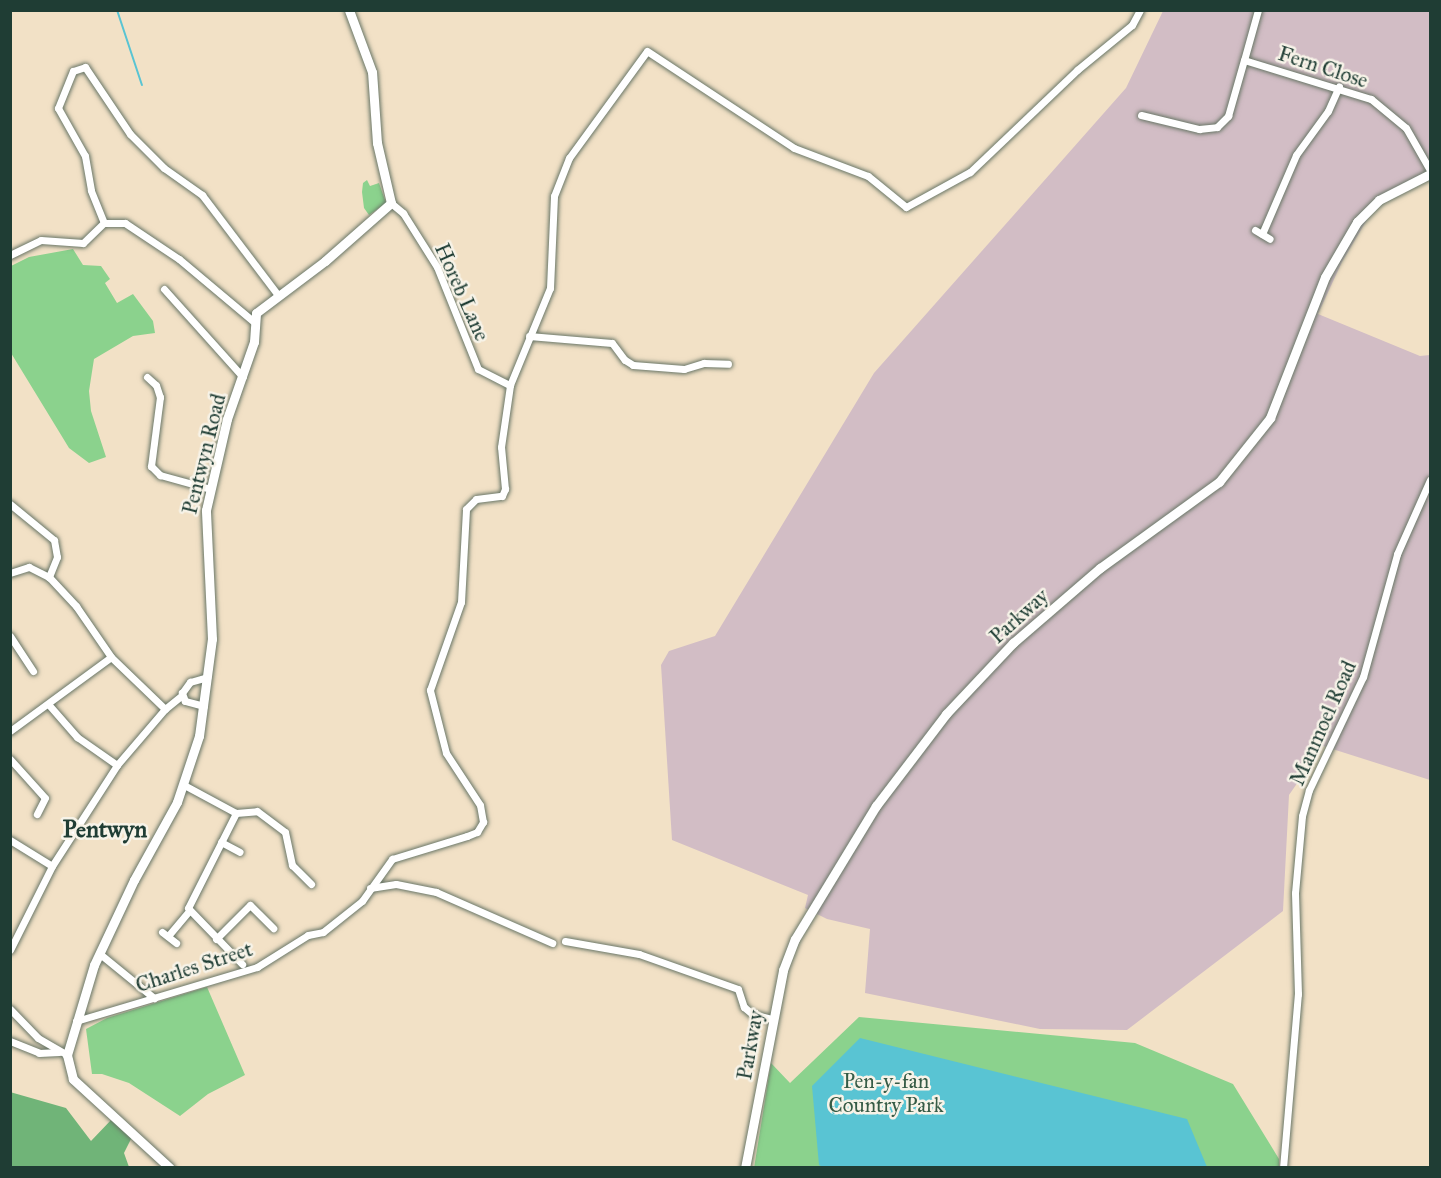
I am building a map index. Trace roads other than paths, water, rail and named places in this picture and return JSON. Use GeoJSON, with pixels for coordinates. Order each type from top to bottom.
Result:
{"type":"FeatureCollection","features":[{"type":"Feature","properties":{"kind":"street"},"geometry":{"type":"LineString","coordinates":[[10,255],[41,240],[83,243],[104,223],[125,223],[158,243],[254,322],[261,306],[325,261],[391,203],[377,143],[372,72],[349,10]]}},
{"type":"Feature","properties":{"kind":"street"},"geometry":{"type":"LineString","coordinates":[[510,385],[550,288],[554,196],[569,158],[647,51],[794,148],[868,176],[906,207],[970,172],[1077,70],[1132,25],[1140,10]]}},
{"type":"Feature","properties":{"kind":"street","name":"Fern Close"},"geometry":{"type":"LineString","coordinates":[[1141,114],[1199,129],[1217,127],[1228,116],[1258,10]]}},
{"type":"Feature","properties":{"kind":"street","name":"Fern Close"},"geometry":{"type":"LineString","coordinates":[[1244,60],[1339,86],[1371,99],[1398,119],[1431,172]]}},
{"type":"Feature","properties":{"kind":"street"},"geometry":{"type":"LineString","coordinates":[[104,223],[91,190],[86,156],[58,108],[73,71],[85,67],[130,135],[164,168],[202,195],[278,295]]}},
{"type":"Feature","properties":{"kind":"street"},"geometry":{"type":"LineString","coordinates":[[1262,234],[1296,155],[1328,111],[1339,86]]}},
{"type":"Feature","properties":{"kind":"street","name":"Parkway"},"geometry":{"type":"LineString","coordinates":[[745,1167],[783,970],[795,939],[876,806],[946,714],[1013,643],[1101,568],[1220,482],[1270,418],[1325,277],[1357,222],[1379,200],[1431,172]]}},
{"type":"Feature","properties":{"kind":"street","name":"Horeb Lane"},"geometry":{"type":"LineString","coordinates":[[391,203],[403,213],[437,267],[478,369],[510,385]]}},
{"type":"Feature","properties":{"kind":"street"},"geometry":{"type":"LineString","coordinates":[[1255,230],[1270,239]]}},
{"type":"Feature","properties":{"kind":"street"},"geometry":{"type":"LineString","coordinates":[[164,289],[243,377]]}},
{"type":"Feature","properties":{"kind":"street","name":"Pentwyn Road"},"geometry":{"type":"LineString","coordinates":[[63,1053],[100,954],[134,880],[184,785],[204,706],[212,639],[204,522],[227,419],[254,342],[254,322]]}},
{"type":"Feature","properties":{"kind":"street"},"geometry":{"type":"LineString","coordinates":[[529,336],[612,342],[624,360],[633,365],[684,369],[704,363],[728,364]]}},
{"type":"Feature","properties":{"kind":"street"},"geometry":{"type":"LineString","coordinates":[[147,377],[156,384],[160,397],[151,466],[160,475],[211,489]]}},
{"type":"Feature","properties":{"kind":"street","name":"Charles Street"},"geometry":{"type":"LineString","coordinates":[[76,1021],[256,967],[308,935],[323,932],[362,901],[392,859],[477,831],[483,822],[480,805],[446,753],[430,690],[461,602],[466,509],[476,499],[502,496],[505,489],[501,447],[510,385]]}},
{"type":"Feature","properties":{"kind":"street","name":"Manmoel Road"},"geometry":{"type":"LineString","coordinates":[[1283,1167],[1298,994],[1295,880],[1302,816],[1309,790],[1364,677],[1397,554],[1431,480]]}},
{"type":"Feature","properties":{"kind":"street"},"geometry":{"type":"LineString","coordinates":[[10,504],[54,540],[57,561],[49,577]]}},
{"type":"Feature","properties":{"kind":"street"},"geometry":{"type":"LineString","coordinates":[[10,573],[29,567],[49,577],[76,606],[111,657],[165,709]]}},
{"type":"Feature","properties":{"kind":"street"},"geometry":{"type":"LineString","coordinates":[[10,636],[33,671]]}},
{"type":"Feature","properties":{"kind":"street"},"geometry":{"type":"LineString","coordinates":[[10,730],[49,705],[111,657]]}},
{"type":"Feature","properties":{"kind":"street"},"geometry":{"type":"LineString","coordinates":[[10,950],[52,866],[117,765],[165,709],[182,696],[190,682],[207,677]]}},
{"type":"Feature","properties":{"kind":"street"},"geometry":{"type":"LineString","coordinates":[[182,696],[204,706]]}},
{"type":"Feature","properties":{"kind":"street"},"geometry":{"type":"LineString","coordinates":[[49,705],[77,737],[117,765]]}},
{"type":"Feature","properties":{"kind":"street"},"geometry":{"type":"LineString","coordinates":[[10,759],[45,798],[37,814]]}},
{"type":"Feature","properties":{"kind":"street"},"geometry":{"type":"LineString","coordinates":[[184,785],[236,813],[257,811],[285,832],[292,864],[311,884]]}},
{"type":"Feature","properties":{"kind":"street"},"geometry":{"type":"LineString","coordinates":[[176,944],[165,934],[188,912],[236,813]]}},
{"type":"Feature","properties":{"kind":"street"},"geometry":{"type":"LineString","coordinates":[[10,840],[52,866]]}},
{"type":"Feature","properties":{"kind":"street"},"geometry":{"type":"LineString","coordinates":[[221,842],[240,852]]}},
{"type":"Feature","properties":{"kind":"street"},"geometry":{"type":"LineString","coordinates":[[370,888],[396,884],[436,892],[552,943]]}},
{"type":"Feature","properties":{"kind":"street"},"geometry":{"type":"LineString","coordinates":[[216,939],[250,905],[273,928]]}},
{"type":"Feature","properties":{"kind":"street"},"geometry":{"type":"LineString","coordinates":[[188,912],[242,964]]}},
{"type":"Feature","properties":{"kind":"street"},"geometry":{"type":"LineString","coordinates":[[564,941],[639,954],[738,989],[744,1007],[752,1014],[772,1019]]}},
{"type":"Feature","properties":{"kind":"street"},"geometry":{"type":"LineString","coordinates":[[100,954],[154,998]]}},
{"type":"Feature","properties":{"kind":"street"},"geometry":{"type":"LineString","coordinates":[[10,1009],[38,1038],[63,1053],[69,1071],[80,1087],[170,1167]]}},
{"type":"Feature","properties":{"kind":"street"},"geometry":{"type":"LineString","coordinates":[[10,1041],[39,1053],[63,1053]]}},
{"type":"Feature","properties":{"kind":"water"},"geometry":{"type":"Polygon","coordinates":[[[860,1038],[1187,1119],[1207,1167],[823,1167],[819,1165],[812,1086],[860,1038]]]}},
{"type":"Feature","properties":{"kind":"waterway"},"geometry":{"type":"LineString","coordinates":[[117,10],[142,85]]}},
{"type":"Feature","properties":{"kind":"district","name":"Pentwyn"},"geometry":{"type":"Point","coordinates":[105,830]}},
{"type":"Feature","properties":{"kind":"park label","name":"Pen-y-fan Country Park"},"geometry":{"type":"Point","coordinates":[886,1093]}}]}
